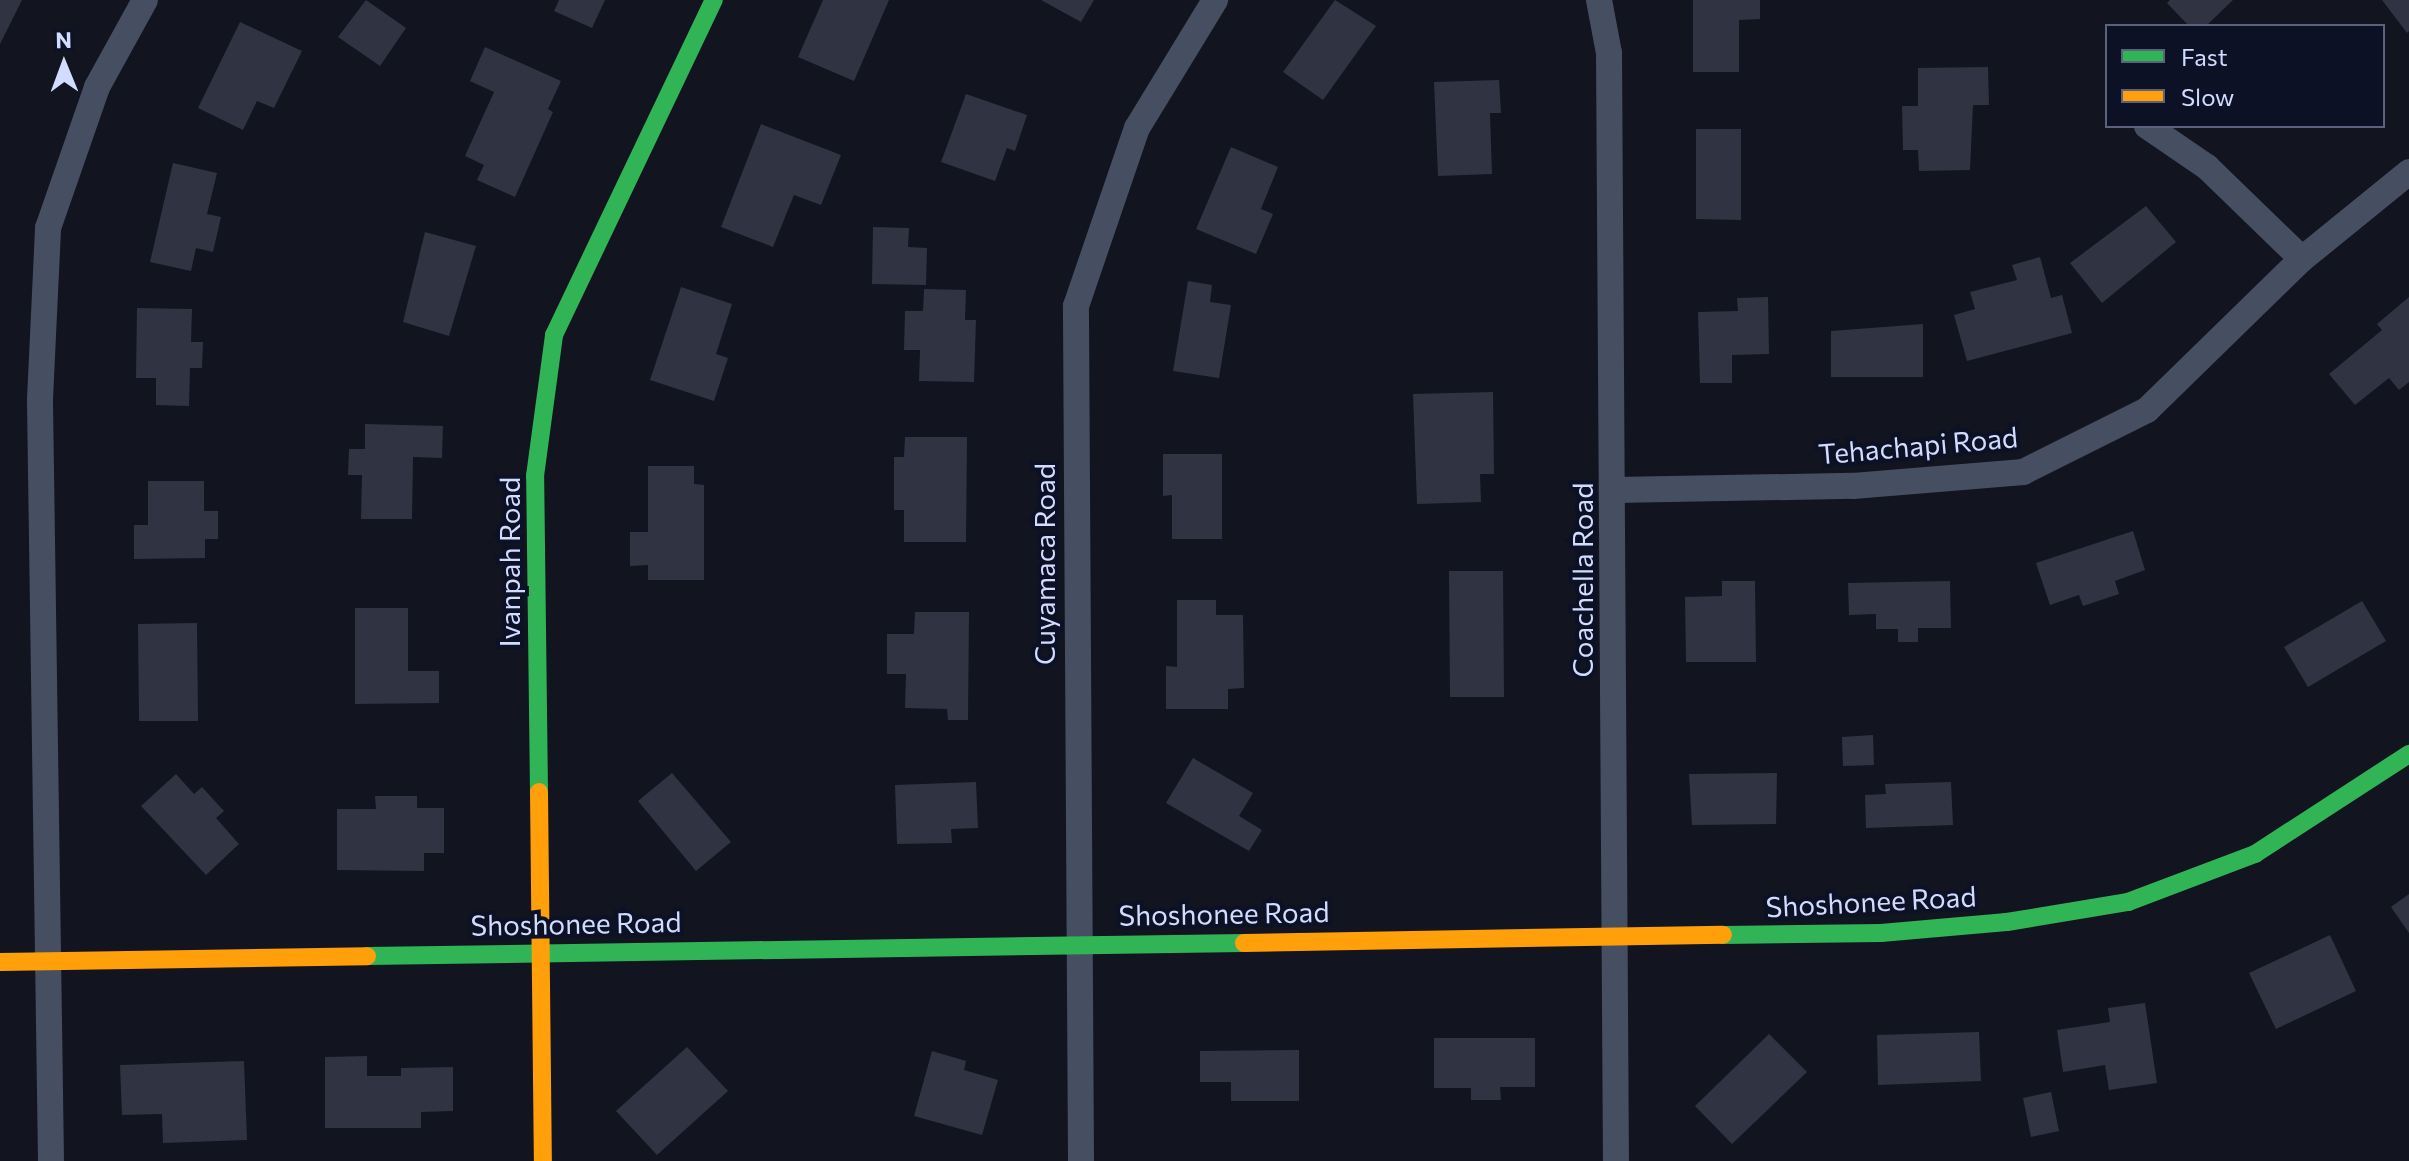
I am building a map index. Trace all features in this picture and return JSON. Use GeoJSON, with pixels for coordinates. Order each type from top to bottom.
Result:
{"type":"FeatureCollection","features":[{"type":"Feature","properties":{"kind":"street"},"geometry":{"type":"LineString","coordinates":[[51,1161],[40,399],[48,228],[97,87],[145,0]]}},
{"type":"Feature","properties":{"kind":"street","name":"Ivanpah Road"},"geometry":{"type":"LineString","coordinates":[[543,1161],[535,476],[554,335],[714,0]]}},
{"type":"Feature","properties":{"kind":"street","name":"Cuyamaca Road"},"geometry":{"type":"LineString","coordinates":[[1081,1161],[1076,942],[1076,306],[1137,128],[1215,0]]}},
{"type":"Feature","properties":{"kind":"street","name":"Coachella Road"},"geometry":{"type":"LineString","coordinates":[[1599,0],[1609,53],[1615,490],[1616,1161]]}},
{"type":"Feature","properties":{"kind":"street"},"geometry":{"type":"LineString","coordinates":[[2150,128],[2207,167],[2302,259]]}},
{"type":"Feature","properties":{"kind":"street","name":"Tehachapi Road"},"geometry":{"type":"LineString","coordinates":[[1615,490],[1853,486],[2023,472],[2147,410],[2302,259],[2409,172]]}},
{"type":"Feature","properties":{"kind":"street","name":"Shoshonee Road"},"geometry":{"type":"LineString","coordinates":[[0,962],[1076,942],[1881,933],[2007,922],[2128,902],[2255,854],[2409,754]]}},
{"type":"Feature","properties":{"kind":"building"},"geometry":{"type":"Polygon","coordinates":[[[0,0],[22,0],[0,44],[0,0]]]}},
{"type":"Feature","properties":{"kind":"building"},"geometry":{"type":"Polygon","coordinates":[[[366,0],[406,28],[380,66],[338,37],[366,0]]]}},
{"type":"Feature","properties":{"kind":"building"},"geometry":{"type":"Polygon","coordinates":[[[559,0],[605,0],[592,28],[554,11],[559,0]]]}},
{"type":"Feature","properties":{"kind":"building"},"geometry":{"type":"Polygon","coordinates":[[[823,0],[889,0],[854,81],[798,57],[823,0]]]}},
{"type":"Feature","properties":{"kind":"building"},"geometry":{"type":"Polygon","coordinates":[[[1041,0],[1094,0],[1081,22],[1041,0]]]}},
{"type":"Feature","properties":{"kind":"building"},"geometry":{"type":"Polygon","coordinates":[[[1335,0],[1376,26],[1323,100],[1283,72],[1335,0]]]}},
{"type":"Feature","properties":{"kind":"building"},"geometry":{"type":"Polygon","coordinates":[[[1693,0],[1760,0],[1760,19],[1739,20],[1739,72],[1693,72],[1693,0]]]}},
{"type":"Feature","properties":{"kind":"building"},"geometry":{"type":"Polygon","coordinates":[[[2170,0],[2233,0],[2208,24],[2187,24],[2167,3],[2170,0]]]}},
{"type":"Feature","properties":{"kind":"building"},"geometry":{"type":"Polygon","coordinates":[[[2382,0],[2409,0],[2407,33],[2382,0]]]}},
{"type":"Feature","properties":{"kind":"building"},"geometry":{"type":"Polygon","coordinates":[[[240,22],[302,51],[274,108],[257,101],[243,130],[198,108],[240,22]]]}},
{"type":"Feature","properties":{"kind":"building"},"geometry":{"type":"Polygon","coordinates":[[[485,47],[561,81],[548,109],[553,112],[515,197],[477,180],[484,165],[465,156],[494,92],[470,81],[485,47]]]}},
{"type":"Feature","properties":{"kind":"building"},"geometry":{"type":"Polygon","coordinates":[[[1988,67],[1989,105],[1973,105],[1970,170],[1919,171],[1918,150],[1903,150],[1902,106],[1918,106],[1918,68],[1988,67]]]}},
{"type":"Feature","properties":{"kind":"building"},"geometry":{"type":"Polygon","coordinates":[[[1499,80],[1501,113],[1490,113],[1492,174],[1438,176],[1434,82],[1499,80]]]}},
{"type":"Feature","properties":{"kind":"building"},"geometry":{"type":"Polygon","coordinates":[[[966,94],[1027,115],[1015,151],[1007,148],[995,181],[941,162],[966,94]]]}},
{"type":"Feature","properties":{"kind":"building"},"geometry":{"type":"Polygon","coordinates":[[[761,124],[841,155],[821,205],[794,195],[773,247],[721,227],[761,124]]]}},
{"type":"Feature","properties":{"kind":"building"},"geometry":{"type":"Polygon","coordinates":[[[1696,129],[1741,129],[1741,220],[1696,219],[1696,129]]]}},
{"type":"Feature","properties":{"kind":"building"},"geometry":{"type":"Polygon","coordinates":[[[1231,147],[1278,167],[1261,209],[1273,214],[1256,254],[1196,229],[1231,147]]]}},
{"type":"Feature","properties":{"kind":"building"},"geometry":{"type":"Polygon","coordinates":[[[173,163],[217,173],[207,214],[221,217],[213,252],[196,248],[191,271],[150,262],[173,163]]]}},
{"type":"Feature","properties":{"kind":"building"},"geometry":{"type":"Polygon","coordinates":[[[2146,206],[2176,242],[2102,303],[2070,263],[2146,206]]]}},
{"type":"Feature","properties":{"kind":"building"},"geometry":{"type":"Polygon","coordinates":[[[873,227],[909,228],[908,247],[927,248],[926,285],[872,284],[873,227]]]}},
{"type":"Feature","properties":{"kind":"building"},"geometry":{"type":"Polygon","coordinates":[[[425,232],[476,246],[449,336],[403,322],[425,232]]]}},
{"type":"Feature","properties":{"kind":"building"},"geometry":{"type":"Polygon","coordinates":[[[2040,257],[2051,298],[2062,295],[2072,333],[1967,361],[1954,315],[1975,309],[1970,292],[2017,280],[2012,265],[2040,257]]]}},
{"type":"Feature","properties":{"kind":"building"},"geometry":{"type":"Polygon","coordinates":[[[1188,281],[1212,285],[1210,302],[1231,305],[1219,378],[1173,371],[1188,281]]]}},
{"type":"Feature","properties":{"kind":"building"},"geometry":{"type":"Polygon","coordinates":[[[681,287],[732,304],[716,354],[728,358],[714,401],[650,380],[681,287]]]}},
{"type":"Feature","properties":{"kind":"building"},"geometry":{"type":"Polygon","coordinates":[[[924,289],[966,290],[965,320],[976,320],[974,382],[919,381],[920,350],[904,350],[905,311],[923,311],[924,289]]]}},
{"type":"Feature","properties":{"kind":"building"},"geometry":{"type":"Polygon","coordinates":[[[1768,297],[1769,354],[1732,355],[1732,383],[1700,383],[1698,312],[1738,311],[1737,298],[1768,297]]]}},
{"type":"Feature","properties":{"kind":"building"},"geometry":{"type":"Polygon","coordinates":[[[2409,297],[2409,382],[2399,390],[2389,378],[2355,405],[2329,374],[2382,330],[2377,324],[2409,297]]]}},
{"type":"Feature","properties":{"kind":"building"},"geometry":{"type":"Polygon","coordinates":[[[137,308],[192,309],[191,342],[203,342],[202,368],[190,368],[189,406],[156,405],[156,378],[136,378],[137,308]]]}},
{"type":"Feature","properties":{"kind":"building"},"geometry":{"type":"Polygon","coordinates":[[[1923,324],[1923,377],[1831,377],[1831,331],[1923,324]]]}},
{"type":"Feature","properties":{"kind":"building"},"geometry":{"type":"Polygon","coordinates":[[[1493,392],[1494,474],[1480,474],[1481,502],[1417,504],[1413,394],[1493,392]]]}},
{"type":"Feature","properties":{"kind":"building"},"geometry":{"type":"Polygon","coordinates":[[[365,424],[443,426],[442,458],[413,457],[412,519],[361,519],[362,475],[348,475],[349,449],[365,449],[365,424]]]}},
{"type":"Feature","properties":{"kind":"building"},"geometry":{"type":"Polygon","coordinates":[[[905,437],[967,437],[966,542],[904,542],[904,510],[894,510],[894,457],[904,457],[905,437]]]}},
{"type":"Feature","properties":{"kind":"building"},"geometry":{"type":"Polygon","coordinates":[[[1163,454],[1222,454],[1222,539],[1172,539],[1172,495],[1163,496],[1163,454]]]}},
{"type":"Feature","properties":{"kind":"building"},"geometry":{"type":"Polygon","coordinates":[[[648,466],[694,466],[694,484],[704,485],[704,580],[648,580],[648,565],[630,566],[630,532],[648,532],[648,466]]]}},
{"type":"Feature","properties":{"kind":"building"},"geometry":{"type":"Polygon","coordinates":[[[148,481],[204,481],[204,511],[218,511],[218,539],[205,539],[205,558],[134,559],[134,525],[148,525],[148,481]]]}},
{"type":"Feature","properties":{"kind":"building"},"geometry":{"type":"Polygon","coordinates":[[[2133,531],[2145,570],[2115,581],[2119,594],[2083,606],[2079,595],[2050,605],[2036,563],[2133,531]]]}},
{"type":"Feature","properties":{"kind":"building"},"geometry":{"type":"Polygon","coordinates":[[[1449,571],[1503,571],[1504,697],[1450,697],[1449,571]]]}},
{"type":"Feature","properties":{"kind":"building"},"geometry":{"type":"Polygon","coordinates":[[[1722,581],[1755,581],[1756,662],[1686,662],[1685,597],[1722,596],[1722,581]]]}},
{"type":"Feature","properties":{"kind":"building"},"geometry":{"type":"Polygon","coordinates":[[[1950,581],[1951,628],[1918,628],[1918,642],[1898,642],[1898,629],[1876,629],[1876,614],[1849,615],[1848,583],[1950,581]]]}},
{"type":"Feature","properties":{"kind":"building"},"geometry":{"type":"Polygon","coordinates":[[[1177,600],[1216,600],[1216,615],[1243,615],[1244,688],[1228,689],[1228,709],[1166,709],[1166,666],[1177,667],[1177,600]]]}},
{"type":"Feature","properties":{"kind":"building"},"geometry":{"type":"Polygon","coordinates":[[[2362,601],[2386,641],[2308,687],[2284,647],[2362,601]]]}},
{"type":"Feature","properties":{"kind":"building"},"geometry":{"type":"Polygon","coordinates":[[[355,608],[408,608],[408,671],[439,671],[439,703],[355,704],[355,608]]]}},
{"type":"Feature","properties":{"kind":"building"},"geometry":{"type":"Polygon","coordinates":[[[915,612],[969,612],[968,720],[948,720],[947,709],[905,708],[906,674],[887,674],[887,634],[914,634],[915,612]]]}},
{"type":"Feature","properties":{"kind":"building"},"geometry":{"type":"Polygon","coordinates":[[[197,623],[198,721],[139,721],[138,624],[197,623]]]}},
{"type":"Feature","properties":{"kind":"building"},"geometry":{"type":"Polygon","coordinates":[[[1873,735],[1874,765],[1843,766],[1842,737],[1873,735]]]}},
{"type":"Feature","properties":{"kind":"building"},"geometry":{"type":"Polygon","coordinates":[[[1193,758],[1253,793],[1239,816],[1262,830],[1249,851],[1166,803],[1193,758]]]}},
{"type":"Feature","properties":{"kind":"building"},"geometry":{"type":"Polygon","coordinates":[[[672,773],[731,842],[696,871],[638,801],[672,773]]]}},
{"type":"Feature","properties":{"kind":"building"},"geometry":{"type":"Polygon","coordinates":[[[1777,773],[1776,824],[1692,825],[1689,774],[1777,773]]]}},
{"type":"Feature","properties":{"kind":"building"},"geometry":{"type":"Polygon","coordinates":[[[176,774],[194,794],[202,787],[224,811],[216,818],[239,844],[206,875],[141,806],[176,774]]]}},
{"type":"Feature","properties":{"kind":"building"},"geometry":{"type":"Polygon","coordinates":[[[976,782],[978,828],[951,829],[952,843],[897,844],[895,785],[976,782]]]}},
{"type":"Feature","properties":{"kind":"building"},"geometry":{"type":"Polygon","coordinates":[[[1951,782],[1953,825],[1866,828],[1865,795],[1886,794],[1885,784],[1951,782]]]}},
{"type":"Feature","properties":{"kind":"building"},"geometry":{"type":"Polygon","coordinates":[[[375,796],[417,796],[417,808],[444,808],[444,853],[424,853],[424,871],[337,870],[337,809],[376,809],[375,796]]]}},
{"type":"Feature","properties":{"kind":"building"},"geometry":{"type":"Polygon","coordinates":[[[2409,894],[2409,933],[2391,907],[2409,894]]]}},
{"type":"Feature","properties":{"kind":"building"},"geometry":{"type":"Polygon","coordinates":[[[2330,935],[2356,991],[2276,1029],[2249,973],[2330,935]]]}},
{"type":"Feature","properties":{"kind":"building"},"geometry":{"type":"Polygon","coordinates":[[[2145,1003],[2157,1083],[2109,1090],[2105,1065],[2063,1072],[2057,1030],[2110,1022],[2108,1008],[2145,1003]]]}},
{"type":"Feature","properties":{"kind":"building"},"geometry":{"type":"Polygon","coordinates":[[[1979,1032],[1981,1081],[1878,1085],[1877,1035],[1979,1032]]]}},
{"type":"Feature","properties":{"kind":"building"},"geometry":{"type":"Polygon","coordinates":[[[1769,1034],[1807,1072],[1732,1144],[1695,1106],[1769,1034]]]}},
{"type":"Feature","properties":{"kind":"building"},"geometry":{"type":"Polygon","coordinates":[[[1434,1038],[1535,1038],[1535,1087],[1500,1087],[1501,1100],[1471,1100],[1471,1088],[1434,1088],[1434,1038]]]}},
{"type":"Feature","properties":{"kind":"building"},"geometry":{"type":"Polygon","coordinates":[[[687,1047],[728,1091],[657,1155],[616,1111],[687,1047]]]}},
{"type":"Feature","properties":{"kind":"building"},"geometry":{"type":"Polygon","coordinates":[[[1299,1050],[1299,1101],[1231,1101],[1231,1082],[1200,1082],[1200,1051],[1299,1050]]]}},
{"type":"Feature","properties":{"kind":"building"},"geometry":{"type":"Polygon","coordinates":[[[932,1051],[966,1061],[964,1070],[998,1080],[982,1135],[914,1116],[932,1051]]]}},
{"type":"Feature","properties":{"kind":"building"},"geometry":{"type":"Polygon","coordinates":[[[367,1056],[367,1076],[401,1076],[401,1068],[453,1067],[453,1111],[421,1112],[421,1128],[325,1128],[325,1057],[367,1056]]]}},
{"type":"Feature","properties":{"kind":"building"},"geometry":{"type":"Polygon","coordinates":[[[244,1061],[247,1140],[163,1143],[162,1114],[122,1115],[120,1065],[244,1061]]]}},
{"type":"Feature","properties":{"kind":"building"},"geometry":{"type":"Polygon","coordinates":[[[2051,1092],[2059,1131],[2031,1137],[2023,1098],[2051,1092]]]}},
{"type":"Feature","properties":{"kind":"traffic: fast"},"geometry":{"type":"LineString","coordinates":[[539,792],[535,476],[554,335],[714,0]]}},
{"type":"Feature","properties":{"kind":"traffic: fast"},"geometry":{"type":"LineString","coordinates":[[1723,935],[1881,933],[2007,922],[2128,902],[2255,854],[2409,754]]}},
{"type":"Feature","properties":{"kind":"traffic: fast"},"geometry":{"type":"LineString","coordinates":[[367,956],[1244,943]]}},
{"type":"Feature","properties":{"kind":"traffic: slow"},"geometry":{"type":"LineString","coordinates":[[539,792],[543,1161]]}},
{"type":"Feature","properties":{"kind":"traffic: slow"},"geometry":{"type":"LineString","coordinates":[[1244,943],[1723,935]]}},
{"type":"Feature","properties":{"kind":"traffic: slow"},"geometry":{"type":"LineString","coordinates":[[0,962],[367,956]]}}]}
